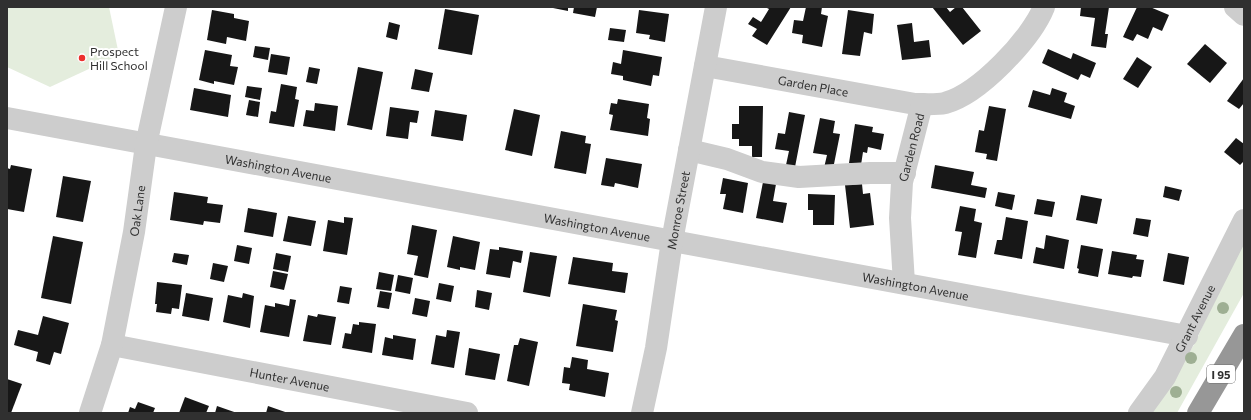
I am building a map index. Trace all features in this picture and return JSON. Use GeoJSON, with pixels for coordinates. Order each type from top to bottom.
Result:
{"type":"FeatureCollection","features":[{"type":"Feature","properties":{"kind":"highway","name":"I 95"},"geometry":{"type":"LineString","coordinates":[[1198,413],[1244,335]]}},
{"type":"Feature","properties":{"kind":"street","name":"Oak Lane"},"geometry":{"type":"LineString","coordinates":[[90,413],[112,345],[134,232],[146,145],[176,7]]}},
{"type":"Feature","properties":{"kind":"street","name":"Monroe Street"},"geometry":{"type":"LineString","coordinates":[[642,413],[656,348],[672,241],[716,7]]}},
{"type":"Feature","properties":{"kind":"street","name":"Garden Road"},"geometry":{"type":"LineString","coordinates":[[904,283],[900,218],[905,174],[922,104],[945,103],[973,89],[1009,57],[1033,26],[1044,7]]}},
{"type":"Feature","properties":{"kind":"street"},"geometry":{"type":"LineString","coordinates":[[1235,7],[1244,15]]}},
{"type":"Feature","properties":{"kind":"street","name":"Garden Place"},"geometry":{"type":"LineString","coordinates":[[705,66],[915,104],[922,104]]}},
{"type":"Feature","properties":{"kind":"street","name":"Washington Avenue"},"geometry":{"type":"LineString","coordinates":[[7,118],[146,145],[1187,336]]}},
{"type":"Feature","properties":{"kind":"street"},"geometry":{"type":"LineString","coordinates":[[689,150],[727,159],[762,172],[799,177],[870,173],[905,174]]}},
{"type":"Feature","properties":{"kind":"street","name":"Grant Avenue"},"geometry":{"type":"LineString","coordinates":[[1139,413],[1164,377],[1187,336],[1244,220]]}},
{"type":"Feature","properties":{"kind":"street","name":"Hunter Avenue"},"geometry":{"type":"LineString","coordinates":[[112,345],[385,406],[467,413]]}},
{"type":"Feature","properties":{"kind":"green space"},"geometry":{"type":"Polygon","coordinates":[[[7,7],[109,7],[119,55],[50,87],[7,67],[7,7]]]}},
{"type":"Feature","properties":{"kind":"green space"},"geometry":{"type":"Polygon","coordinates":[[[1244,236],[1244,293],[1177,413],[1152,413],[1195,343],[1244,236]]]}},
{"type":"Feature","properties":{"kind":"building"},"geometry":{"type":"Polygon","coordinates":[[[548,7],[568,7],[568,11],[548,7]]]}},
{"type":"Feature","properties":{"kind":"building"},"geometry":{"type":"Polygon","coordinates":[[[574,7],[597,7],[595,17],[573,13],[574,7]]]}},
{"type":"Feature","properties":{"kind":"building"},"geometry":{"type":"Polygon","coordinates":[[[765,7],[791,7],[767,45],[752,36],[757,29],[748,24],[753,17],[761,22],[769,9],[765,7]]]}},
{"type":"Feature","properties":{"kind":"building"},"geometry":{"type":"Polygon","coordinates":[[[806,7],[822,7],[821,14],[828,16],[822,47],[802,43],[803,35],[792,33],[794,20],[803,21],[806,7]]]}},
{"type":"Feature","properties":{"kind":"building"},"geometry":{"type":"Polygon","coordinates":[[[932,7],[946,7],[950,12],[956,7],[962,7],[981,31],[963,45],[932,7]]]}},
{"type":"Feature","properties":{"kind":"building"},"geometry":{"type":"Polygon","coordinates":[[[1081,7],[1109,7],[1105,34],[1108,34],[1106,48],[1091,46],[1095,18],[1080,16],[1081,7]]]}},
{"type":"Feature","properties":{"kind":"building"},"geometry":{"type":"Polygon","coordinates":[[[1137,7],[1150,7],[1169,15],[1162,31],[1153,27],[1148,39],[1137,34],[1133,41],[1123,37],[1137,7]]]}},
{"type":"Feature","properties":{"kind":"building"},"geometry":{"type":"Polygon","coordinates":[[[445,9],[479,15],[472,55],[438,49],[445,9]]]}},
{"type":"Feature","properties":{"kind":"building"},"geometry":{"type":"Polygon","coordinates":[[[212,10],[234,14],[234,18],[249,21],[246,41],[227,37],[226,44],[207,40],[212,10]]]}},
{"type":"Feature","properties":{"kind":"building"},"geometry":{"type":"Polygon","coordinates":[[[639,10],[669,14],[665,42],[649,39],[650,35],[636,33],[639,10]]]}},
{"type":"Feature","properties":{"kind":"building"},"geometry":{"type":"Polygon","coordinates":[[[848,10],[874,14],[872,34],[864,32],[860,56],[842,54],[848,10]]]}},
{"type":"Feature","properties":{"kind":"building"},"geometry":{"type":"Polygon","coordinates":[[[389,22],[400,25],[397,40],[386,37],[389,22]]]}},
{"type":"Feature","properties":{"kind":"building"},"geometry":{"type":"Polygon","coordinates":[[[912,23],[914,42],[929,40],[931,57],[902,60],[897,25],[912,23]]]}},
{"type":"Feature","properties":{"kind":"building"},"geometry":{"type":"Polygon","coordinates":[[[610,28],[626,30],[624,42],[608,40],[610,28]]]}},
{"type":"Feature","properties":{"kind":"building"},"geometry":{"type":"Polygon","coordinates":[[[1205,44],[1227,63],[1210,83],[1187,64],[1205,44]]]}},
{"type":"Feature","properties":{"kind":"building"},"geometry":{"type":"Polygon","coordinates":[[[255,46],[270,48],[268,60],[253,57],[255,46]]]}},
{"type":"Feature","properties":{"kind":"building"},"geometry":{"type":"Polygon","coordinates":[[[1048,49],[1071,59],[1073,53],[1096,63],[1090,78],[1081,74],[1078,80],[1042,63],[1048,49]]]}},
{"type":"Feature","properties":{"kind":"building"},"geometry":{"type":"Polygon","coordinates":[[[205,50],[232,55],[230,66],[238,67],[234,85],[214,81],[214,84],[199,80],[205,50]]]}},
{"type":"Feature","properties":{"kind":"building"},"geometry":{"type":"Polygon","coordinates":[[[623,50],[662,57],[659,76],[653,75],[651,86],[623,80],[623,76],[611,74],[613,62],[621,64],[623,50]]]}},
{"type":"Feature","properties":{"kind":"building"},"geometry":{"type":"Polygon","coordinates":[[[271,54],[290,57],[287,75],[268,72],[271,54]]]}},
{"type":"Feature","properties":{"kind":"building"},"geometry":{"type":"Polygon","coordinates":[[[1137,57],[1152,67],[1138,88],[1123,79],[1137,57]]]}},
{"type":"Feature","properties":{"kind":"building"},"geometry":{"type":"Polygon","coordinates":[[[309,67],[320,69],[317,84],[306,82],[309,67]]]}},
{"type":"Feature","properties":{"kind":"building"},"geometry":{"type":"Polygon","coordinates":[[[358,67],[383,72],[372,130],[347,125],[358,67]]]}},
{"type":"Feature","properties":{"kind":"building"},"geometry":{"type":"Polygon","coordinates":[[[415,69],[433,73],[429,92],[411,89],[415,69]]]}},
{"type":"Feature","properties":{"kind":"building"},"geometry":{"type":"Polygon","coordinates":[[[1244,78],[1244,103],[1239,109],[1227,101],[1244,78]]]}},
{"type":"Feature","properties":{"kind":"building"},"geometry":{"type":"Polygon","coordinates":[[[281,84],[297,87],[295,99],[299,100],[294,127],[269,123],[271,111],[276,112],[281,84]]]}},
{"type":"Feature","properties":{"kind":"building"},"geometry":{"type":"Polygon","coordinates":[[[247,86],[262,88],[260,100],[245,97],[247,86]]]}},
{"type":"Feature","properties":{"kind":"building"},"geometry":{"type":"Polygon","coordinates":[[[194,88],[231,95],[228,117],[190,110],[194,88]]]}},
{"type":"Feature","properties":{"kind":"building"},"geometry":{"type":"Polygon","coordinates":[[[1052,88],[1067,93],[1064,102],[1075,106],[1071,119],[1028,107],[1033,90],[1050,95],[1052,88]]]}},
{"type":"Feature","properties":{"kind":"building"},"geometry":{"type":"Polygon","coordinates":[[[618,99],[649,104],[647,118],[650,119],[648,136],[610,130],[613,115],[609,114],[611,103],[617,104],[618,99]]]}},
{"type":"Feature","properties":{"kind":"building"},"geometry":{"type":"Polygon","coordinates":[[[249,100],[260,102],[258,117],[246,115],[249,100]]]}},
{"type":"Feature","properties":{"kind":"building"},"geometry":{"type":"Polygon","coordinates":[[[315,103],[338,106],[335,131],[303,126],[306,110],[314,111],[315,103]]]}},
{"type":"Feature","properties":{"kind":"building"},"geometry":{"type":"Polygon","coordinates":[[[739,106],[763,106],[762,157],[752,157],[752,146],[739,146],[739,139],[732,139],[732,124],[739,124],[739,106]]]}},
{"type":"Feature","properties":{"kind":"building"},"geometry":{"type":"Polygon","coordinates":[[[989,106],[1006,109],[997,161],[986,159],[987,154],[975,152],[979,130],[984,131],[989,106]]]}},
{"type":"Feature","properties":{"kind":"building"},"geometry":{"type":"Polygon","coordinates":[[[390,107],[419,111],[417,123],[410,122],[408,139],[386,136],[390,107]]]}},
{"type":"Feature","properties":{"kind":"building"},"geometry":{"type":"Polygon","coordinates":[[[514,109],[540,115],[532,156],[505,150],[514,109]]]}},
{"type":"Feature","properties":{"kind":"building"},"geometry":{"type":"Polygon","coordinates":[[[435,110],[467,115],[463,141],[431,136],[435,110]]]}},
{"type":"Feature","properties":{"kind":"building"},"geometry":{"type":"Polygon","coordinates":[[[789,112],[805,115],[795,167],[786,165],[789,151],[775,149],[778,133],[785,134],[789,112]]]}},
{"type":"Feature","properties":{"kind":"building"},"geometry":{"type":"Polygon","coordinates":[[[820,118],[835,121],[833,133],[840,134],[833,169],[824,168],[827,155],[813,153],[820,118]]]}},
{"type":"Feature","properties":{"kind":"building"},"geometry":{"type":"Polygon","coordinates":[[[855,124],[873,127],[872,132],[884,134],[881,150],[868,147],[867,153],[863,152],[861,165],[849,163],[855,124]]]}},
{"type":"Feature","properties":{"kind":"building"},"geometry":{"type":"Polygon","coordinates":[[[561,131],[586,136],[585,143],[591,144],[586,174],[554,168],[561,131]]]}},
{"type":"Feature","properties":{"kind":"building"},"geometry":{"type":"Polygon","coordinates":[[[1236,138],[1244,144],[1244,161],[1240,165],[1224,152],[1236,138]]]}},
{"type":"Feature","properties":{"kind":"building"},"geometry":{"type":"Polygon","coordinates":[[[606,158],[642,164],[638,188],[615,183],[614,187],[601,185],[606,158]]]}},
{"type":"Feature","properties":{"kind":"building"},"geometry":{"type":"Polygon","coordinates":[[[11,165],[32,169],[24,212],[7,209],[7,168],[10,169],[11,165]]]}},
{"type":"Feature","properties":{"kind":"building"},"geometry":{"type":"Polygon","coordinates":[[[935,165],[974,172],[971,185],[987,188],[985,198],[931,188],[935,165]]]}},
{"type":"Feature","properties":{"kind":"building"},"geometry":{"type":"Polygon","coordinates":[[[63,176],[91,181],[83,222],[56,217],[63,176]]]}},
{"type":"Feature","properties":{"kind":"building"},"geometry":{"type":"Polygon","coordinates":[[[723,178],[748,183],[743,213],[723,209],[726,194],[720,194],[723,178]]]}},
{"type":"Feature","properties":{"kind":"building"},"geometry":{"type":"Polygon","coordinates":[[[763,182],[776,184],[773,201],[787,203],[783,223],[756,218],[763,182]]]}},
{"type":"Feature","properties":{"kind":"building"},"geometry":{"type":"Polygon","coordinates":[[[862,184],[863,194],[870,193],[874,225],[850,228],[845,185],[862,184]]]}},
{"type":"Feature","properties":{"kind":"building"},"geometry":{"type":"Polygon","coordinates":[[[1165,186],[1182,190],[1179,201],[1163,197],[1165,186]]]}},
{"type":"Feature","properties":{"kind":"building"},"geometry":{"type":"Polygon","coordinates":[[[174,192],[208,197],[207,203],[223,205],[220,223],[204,221],[203,225],[170,220],[174,192]]]}},
{"type":"Feature","properties":{"kind":"building"},"geometry":{"type":"Polygon","coordinates":[[[998,192],[1015,195],[1012,210],[995,206],[998,192]]]}},
{"type":"Feature","properties":{"kind":"building"},"geometry":{"type":"Polygon","coordinates":[[[808,194],[835,195],[834,225],[813,225],[813,210],[808,210],[808,194]]]}},
{"type":"Feature","properties":{"kind":"building"},"geometry":{"type":"Polygon","coordinates":[[[1081,195],[1102,199],[1097,224],[1076,220],[1081,195]]]}},
{"type":"Feature","properties":{"kind":"building"},"geometry":{"type":"Polygon","coordinates":[[[1037,199],[1055,202],[1052,217],[1034,214],[1037,199]]]}},
{"type":"Feature","properties":{"kind":"building"},"geometry":{"type":"Polygon","coordinates":[[[960,206],[976,209],[974,221],[982,223],[976,258],[958,255],[962,232],[955,231],[960,206]]]}},
{"type":"Feature","properties":{"kind":"building"},"geometry":{"type":"Polygon","coordinates":[[[248,208],[277,213],[273,237],[244,232],[248,208]]]}},
{"type":"Feature","properties":{"kind":"building"},"geometry":{"type":"Polygon","coordinates":[[[288,216],[316,221],[311,246],[283,241],[288,216]]]}},
{"type":"Feature","properties":{"kind":"building"},"geometry":{"type":"Polygon","coordinates":[[[344,217],[353,218],[347,255],[323,251],[328,220],[344,223],[344,217]]]}},
{"type":"Feature","properties":{"kind":"building"},"geometry":{"type":"Polygon","coordinates":[[[1006,217],[1028,221],[1022,259],[994,254],[997,240],[1002,240],[1006,217]]]}},
{"type":"Feature","properties":{"kind":"building"},"geometry":{"type":"Polygon","coordinates":[[[1136,218],[1151,220],[1148,237],[1133,234],[1136,218]]]}},
{"type":"Feature","properties":{"kind":"building"},"geometry":{"type":"Polygon","coordinates":[[[412,225],[437,230],[428,278],[414,275],[418,256],[407,254],[412,225]]]}},
{"type":"Feature","properties":{"kind":"building"},"geometry":{"type":"Polygon","coordinates":[[[1046,235],[1069,240],[1064,269],[1033,263],[1036,247],[1044,249],[1046,235]]]}},
{"type":"Feature","properties":{"kind":"building"},"geometry":{"type":"Polygon","coordinates":[[[53,236],[83,242],[71,304],[41,298],[53,236]]]}},
{"type":"Feature","properties":{"kind":"building"},"geometry":{"type":"Polygon","coordinates":[[[453,236],[480,242],[475,270],[460,267],[460,270],[447,267],[453,236]]]}},
{"type":"Feature","properties":{"kind":"building"},"geometry":{"type":"Polygon","coordinates":[[[237,245],[252,248],[249,264],[234,261],[237,245]]]}},
{"type":"Feature","properties":{"kind":"building"},"geometry":{"type":"Polygon","coordinates":[[[1081,245],[1103,249],[1098,277],[1078,273],[1079,269],[1077,268],[1081,245]]]}},
{"type":"Feature","properties":{"kind":"building"},"geometry":{"type":"Polygon","coordinates":[[[499,247],[523,251],[521,263],[513,261],[510,278],[486,274],[490,249],[499,250],[499,247]]]}},
{"type":"Feature","properties":{"kind":"building"},"geometry":{"type":"Polygon","coordinates":[[[1112,251],[1137,255],[1136,259],[1144,260],[1141,277],[1133,276],[1132,278],[1108,274],[1112,251]]]}},
{"type":"Feature","properties":{"kind":"building"},"geometry":{"type":"Polygon","coordinates":[[[530,252],[557,256],[550,297],[523,292],[530,252]]]}},
{"type":"Feature","properties":{"kind":"building"},"geometry":{"type":"Polygon","coordinates":[[[174,253],[189,255],[187,265],[172,262],[174,253]]]}},
{"type":"Feature","properties":{"kind":"building"},"geometry":{"type":"Polygon","coordinates":[[[276,253],[291,256],[288,272],[273,269],[276,253]]]}},
{"type":"Feature","properties":{"kind":"building"},"geometry":{"type":"Polygon","coordinates":[[[1168,253],[1189,257],[1184,285],[1163,281],[1168,253]]]}},
{"type":"Feature","properties":{"kind":"building"},"geometry":{"type":"Polygon","coordinates":[[[573,257],[613,263],[612,271],[628,273],[625,293],[568,284],[573,257]]]}},
{"type":"Feature","properties":{"kind":"building"},"geometry":{"type":"Polygon","coordinates":[[[213,263],[228,266],[224,282],[210,279],[213,263]]]}},
{"type":"Feature","properties":{"kind":"building"},"geometry":{"type":"Polygon","coordinates":[[[273,271],[288,274],[284,290],[270,287],[273,271]]]}},
{"type":"Feature","properties":{"kind":"building"},"geometry":{"type":"Polygon","coordinates":[[[379,272],[394,275],[391,291],[376,289],[379,272]]]}},
{"type":"Feature","properties":{"kind":"building"},"geometry":{"type":"Polygon","coordinates":[[[398,275],[413,278],[410,294],[395,291],[398,275]]]}},
{"type":"Feature","properties":{"kind":"building"},"geometry":{"type":"Polygon","coordinates":[[[157,282],[182,285],[179,309],[172,308],[171,314],[156,312],[157,304],[155,304],[157,282]]]}},
{"type":"Feature","properties":{"kind":"building"},"geometry":{"type":"Polygon","coordinates":[[[439,283],[454,286],[451,302],[436,299],[439,283]]]}},
{"type":"Feature","properties":{"kind":"building"},"geometry":{"type":"Polygon","coordinates":[[[340,286],[352,288],[349,304],[337,302],[340,286]]]}},
{"type":"Feature","properties":{"kind":"building"},"geometry":{"type":"Polygon","coordinates":[[[477,290],[492,293],[489,310],[475,307],[477,290]]]}},
{"type":"Feature","properties":{"kind":"building"},"geometry":{"type":"Polygon","coordinates":[[[380,291],[392,293],[389,309],[377,307],[380,291]]]}},
{"type":"Feature","properties":{"kind":"building"},"geometry":{"type":"Polygon","coordinates":[[[186,293],[213,298],[209,321],[182,316],[186,293]]]}},
{"type":"Feature","properties":{"kind":"building"},"geometry":{"type":"Polygon","coordinates":[[[243,293],[254,296],[250,328],[223,322],[228,295],[242,298],[243,293]]]}},
{"type":"Feature","properties":{"kind":"building"},"geometry":{"type":"Polygon","coordinates":[[[415,298],[430,301],[427,317],[412,314],[415,298]]]}},
{"type":"Feature","properties":{"kind":"building"},"geometry":{"type":"Polygon","coordinates":[[[290,299],[296,300],[289,337],[260,332],[265,305],[275,307],[275,303],[289,306],[290,299]]]}},
{"type":"Feature","properties":{"kind":"building"},"geometry":{"type":"Polygon","coordinates":[[[583,304],[617,310],[615,320],[618,321],[613,352],[576,346],[583,304]]]}},
{"type":"Feature","properties":{"kind":"building"},"geometry":{"type":"Polygon","coordinates":[[[318,314],[336,317],[331,345],[303,341],[308,315],[317,317],[318,314]]]}},
{"type":"Feature","properties":{"kind":"building"},"geometry":{"type":"Polygon","coordinates":[[[43,316],[69,323],[61,354],[54,352],[50,365],[36,361],[38,352],[14,345],[18,330],[38,335],[43,316]]]}},
{"type":"Feature","properties":{"kind":"building"},"geometry":{"type":"Polygon","coordinates":[[[359,322],[376,324],[372,353],[342,348],[345,333],[351,334],[353,324],[359,325],[359,322]]]}},
{"type":"Feature","properties":{"kind":"building"},"geometry":{"type":"Polygon","coordinates":[[[447,330],[460,332],[454,368],[431,364],[436,335],[446,337],[447,330]]]}},
{"type":"Feature","properties":{"kind":"building"},"geometry":{"type":"Polygon","coordinates":[[[393,335],[416,339],[413,360],[382,355],[385,337],[393,339],[393,335]]]}},
{"type":"Feature","properties":{"kind":"building"},"geometry":{"type":"Polygon","coordinates":[[[520,338],[538,342],[529,386],[507,381],[514,345],[518,345],[520,338]]]}},
{"type":"Feature","properties":{"kind":"building"},"geometry":{"type":"Polygon","coordinates":[[[469,348],[500,354],[495,380],[465,375],[469,348]]]}},
{"type":"Feature","properties":{"kind":"building"},"geometry":{"type":"Polygon","coordinates":[[[572,357],[588,360],[587,369],[609,373],[605,397],[569,390],[570,384],[562,383],[564,367],[570,368],[572,357]]]}},
{"type":"Feature","properties":{"kind":"building"},"geometry":{"type":"Polygon","coordinates":[[[7,379],[22,384],[11,413],[7,412],[7,379]]]}},
{"type":"Feature","properties":{"kind":"building"},"geometry":{"type":"Polygon","coordinates":[[[185,397],[209,406],[206,413],[179,413],[185,397]]]}},
{"type":"Feature","properties":{"kind":"building"},"geometry":{"type":"Polygon","coordinates":[[[138,402],[155,408],[153,413],[128,413],[130,407],[135,409],[138,402]]]}},
{"type":"Feature","properties":{"kind":"building"},"geometry":{"type":"Polygon","coordinates":[[[217,406],[237,413],[215,413],[217,406]]]}},
{"type":"Feature","properties":{"kind":"building"},"geometry":{"type":"Polygon","coordinates":[[[268,406],[288,413],[266,413],[268,406]]]}},
{"type":"Feature","properties":{"kind":"place","name":"Prospect Hill School"},"geometry":{"type":"Point","coordinates":[82,58]}}]}
